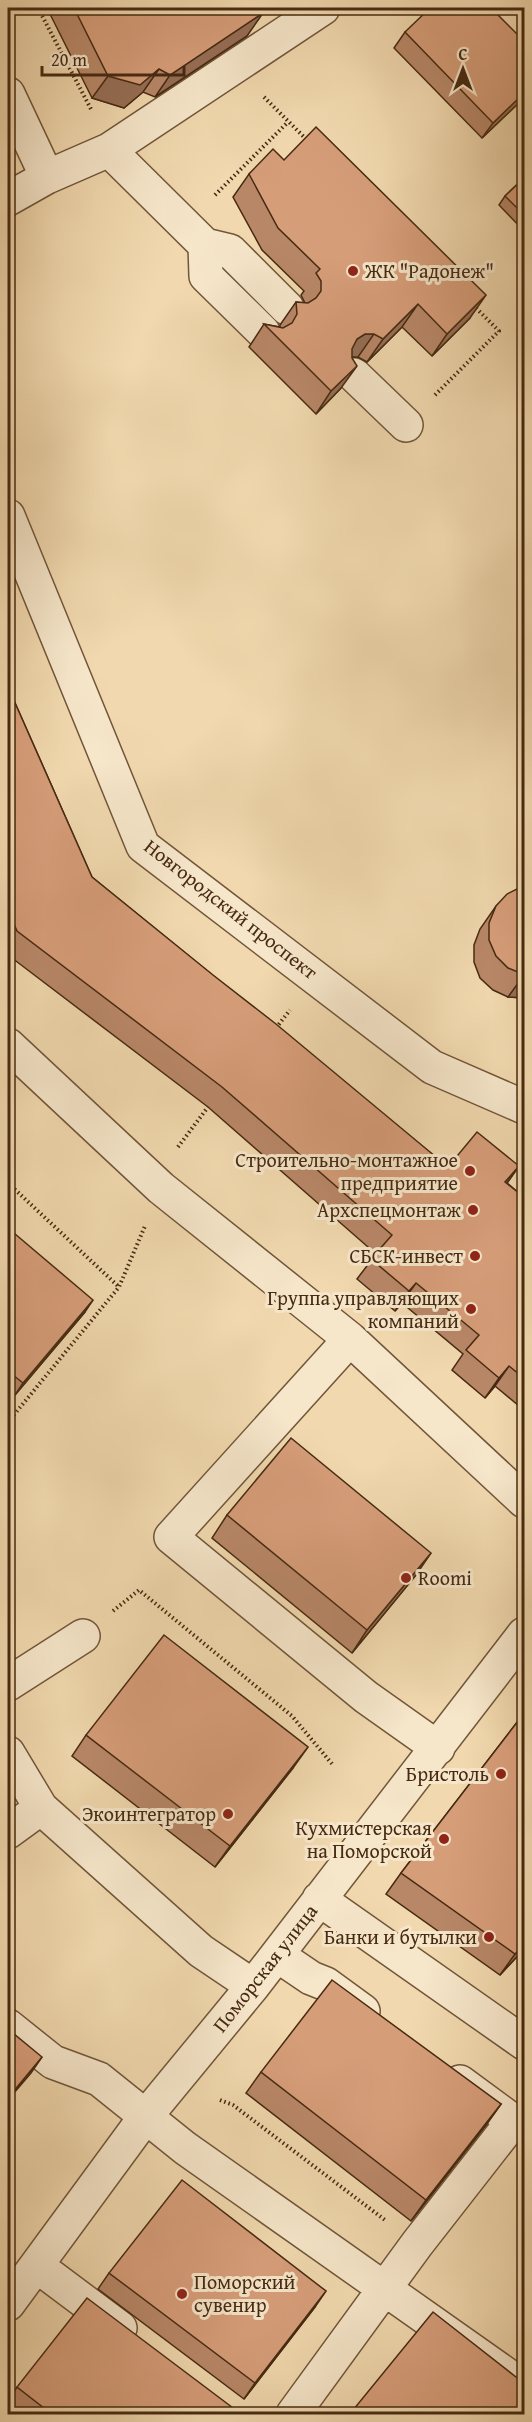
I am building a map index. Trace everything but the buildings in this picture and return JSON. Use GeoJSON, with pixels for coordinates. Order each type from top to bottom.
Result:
{"type":"FeatureCollection","features":[{"type":"Feature","properties":{"kind":"street"},"geometry":{"type":"LineString","coordinates":[[8,199],[47,177],[109,150],[322,8]]}},
{"type":"Feature","properties":{"kind":"street"},"geometry":{"type":"LineString","coordinates":[[8,94],[47,177]]}},
{"type":"Feature","properties":{"kind":"street"},"geometry":{"type":"LineString","coordinates":[[109,150],[195,235],[230,251],[287,308]]}},
{"type":"Feature","properties":{"kind":"street"},"geometry":{"type":"LineString","coordinates":[[195,235],[206,276],[263,332]]}},
{"type":"Feature","properties":{"kind":"street"},"geometry":{"type":"LineString","coordinates":[[354,375],[406,425]]}},
{"type":"Feature","properties":{"kind":"street","name":"Новгородский проспект"},"geometry":{"type":"LineString","coordinates":[[8,516],[143,846],[432,1067],[525,1107]]}},
{"type":"Feature","properties":{"kind":"street"},"geometry":{"type":"LineString","coordinates":[[8,1045],[161,1188],[350,1339],[525,1501]]}},
{"type":"Feature","properties":{"kind":"street"},"geometry":{"type":"LineString","coordinates":[[350,1339],[171,1537],[366,1697],[438,1748]]}},
{"type":"Feature","properties":{"kind":"street","name":"Поморская улица"},"geometry":{"type":"LineString","coordinates":[[8,2304],[146,2116],[253,1986],[525,1634]]}},
{"type":"Feature","properties":{"kind":"street"},"geometry":{"type":"LineString","coordinates":[[8,1684],[82,1636]]}},
{"type":"Feature","properties":{"kind":"street"},"geometry":{"type":"LineString","coordinates":[[8,1753],[41,1808],[201,1951],[253,1986]]}},
{"type":"Feature","properties":{"kind":"street"},"geometry":{"type":"LineString","coordinates":[[8,1832],[41,1808]]}},
{"type":"Feature","properties":{"kind":"street"},"geometry":{"type":"LineString","coordinates":[[319,1899],[525,2043]]}},
{"type":"Feature","properties":{"kind":"street"},"geometry":{"type":"LineString","coordinates":[[277,1955],[311,1978],[326,1984],[382,2025]]}},
{"type":"Feature","properties":{"kind":"street"},"geometry":{"type":"LineString","coordinates":[[8,2026],[53,2062],[99,2079],[185,2148],[525,2387]]}},
{"type":"Feature","properties":{"kind":"street"},"geometry":{"type":"LineString","coordinates":[[293,2415],[384,2288],[513,2121],[439,2066]]}},
{"type":"Feature","properties":{"kind":"street"},"geometry":{"type":"LineString","coordinates":[[37,2266],[147,2349]]}},
{"type":"Feature","properties":{"kind":"path"},"geometry":{"type":"LineString","coordinates":[[38,8],[86,99]]}},
{"type":"Feature","properties":{"kind":"path"},"geometry":{"type":"LineString","coordinates":[[234,67],[313,147]]}},
{"type":"Feature","properties":{"kind":"path"},"geometry":{"type":"LineString","coordinates":[[195,235],[288,122]]}},
{"type":"Feature","properties":{"kind":"path"},"geometry":{"type":"LineString","coordinates":[[406,425],[499,331],[474,306]]}},
{"type":"Feature","properties":{"kind":"path"},"geometry":{"type":"LineString","coordinates":[[8,1422],[119,1287],[177,1148],[208,1107]]}},
{"type":"Feature","properties":{"kind":"path"},"geometry":{"type":"LineString","coordinates":[[8,1183],[119,1287]]}},
{"type":"Feature","properties":{"kind":"path"},"geometry":{"type":"LineString","coordinates":[[82,1636],[139,1590],[292,1716],[333,1765]]}},
{"type":"Feature","properties":{"kind":"path"},"geometry":{"type":"LineString","coordinates":[[220,2100],[233,2105],[417,2244]]}},
{"type":"Feature","properties":{"kind":"place","name":"ЖК \"Радонеж\""},"geometry":{"type":"Point","coordinates":[353,271]}},
{"type":"Feature","properties":{"kind":"place","name":"Строительно-монтажное предприятие"},"geometry":{"type":"Point","coordinates":[470,1171]}},
{"type":"Feature","properties":{"kind":"place","name":"Архспецмонтаж"},"geometry":{"type":"Point","coordinates":[473,1210]}},
{"type":"Feature","properties":{"kind":"place","name":"СБСК-инвест"},"geometry":{"type":"Point","coordinates":[475,1256]}},
{"type":"Feature","properties":{"kind":"place","name":"Группа управляющих компаний"},"geometry":{"type":"Point","coordinates":[471,1309]}},
{"type":"Feature","properties":{"kind":"place","name":"Roomi"},"geometry":{"type":"Point","coordinates":[406,1578]}},
{"type":"Feature","properties":{"kind":"place","name":"Бристоль"},"geometry":{"type":"Point","coordinates":[501,1774]}},
{"type":"Feature","properties":{"kind":"place","name":"Экоинтегратор"},"geometry":{"type":"Point","coordinates":[228,1814]}},
{"type":"Feature","properties":{"kind":"place","name":"Кухмистерская на Поморской"},"geometry":{"type":"Point","coordinates":[444,1839]}},
{"type":"Feature","properties":{"kind":"place","name":"Банки и бутылки"},"geometry":{"type":"Point","coordinates":[489,1937]}},
{"type":"Feature","properties":{"kind":"place","name":"Поморский сувенир"},"geometry":{"type":"Point","coordinates":[182,2294]}}]}
